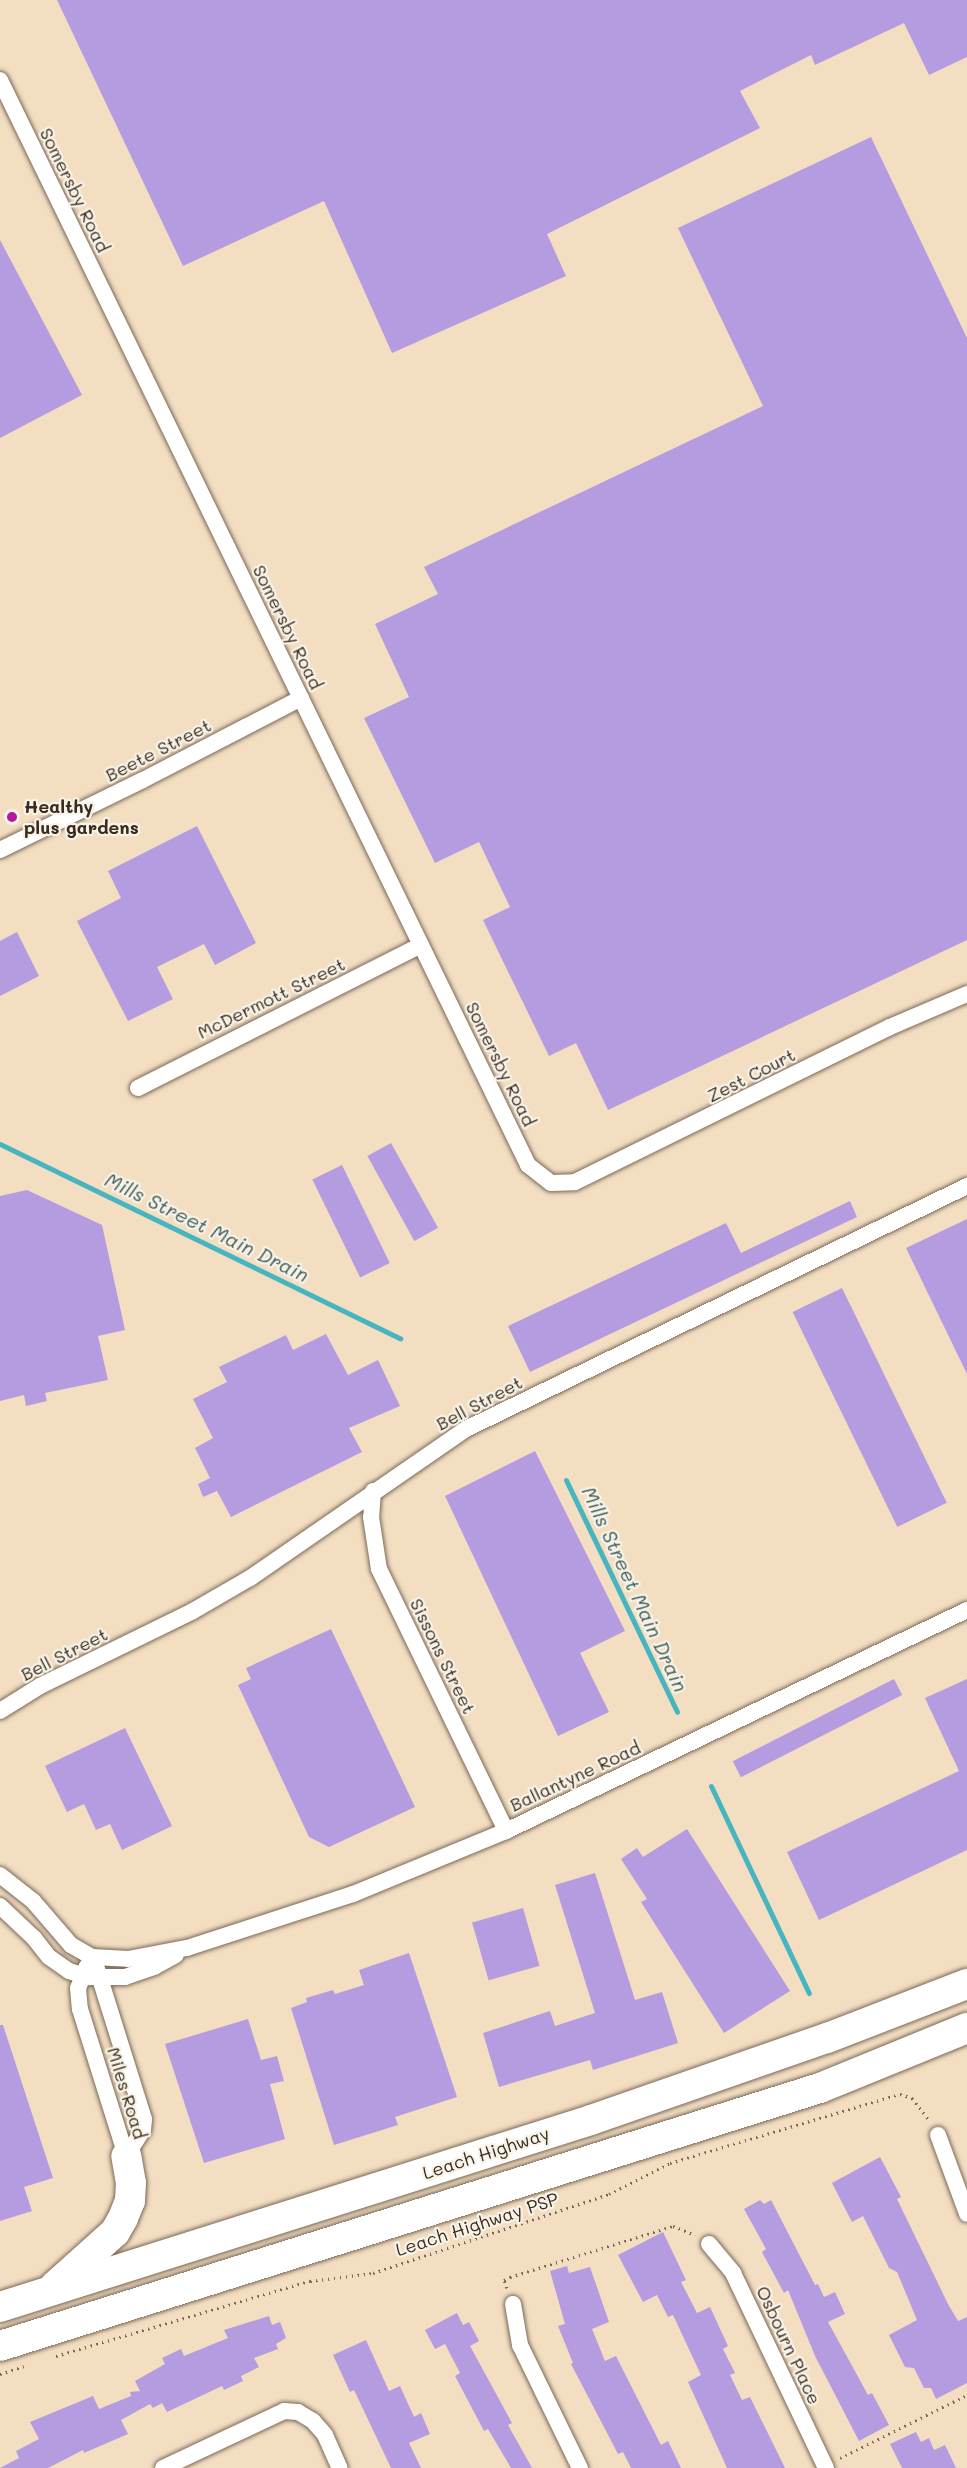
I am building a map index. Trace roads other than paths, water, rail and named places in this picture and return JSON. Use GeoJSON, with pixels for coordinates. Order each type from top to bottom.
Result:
{"type":"FeatureCollection","features":[{"type":"Feature","properties":{"kind":"highway","name":"Leach Highway"},"geometry":{"type":"LineString","coordinates":[[0,2307],[591,2120],[827,2038],[967,1984]]}},
{"type":"Feature","properties":{"kind":"highway"},"geometry":{"type":"LineString","coordinates":[[0,2346],[809,2091],[967,2028]]}},
{"type":"Feature","properties":{"kind":"highway"},"geometry":{"type":"LineString","coordinates":[[48,2292],[115,2232],[130,2201],[131,2183],[126,2156]]}},
{"type":"Feature","properties":{"kind":"street","name":"Somersby Road"},"geometry":{"type":"LineString","coordinates":[[0,80],[528,1165],[551,1184]]}},
{"type":"Feature","properties":{"kind":"street","name":"Beete Street"},"geometry":{"type":"LineString","coordinates":[[0,850],[301,699]]}},
{"type":"Feature","properties":{"kind":"street","name":"McDermott Street"},"geometry":{"type":"LineString","coordinates":[[138,1088],[179,1065],[421,945]]}},
{"type":"Feature","properties":{"kind":"street","name":"Zest Court"},"geometry":{"type":"LineString","coordinates":[[551,1184],[575,1182],[891,1027],[967,994]]}},
{"type":"Feature","properties":{"kind":"street","name":"Bell Street"},"geometry":{"type":"LineString","coordinates":[[0,1711],[40,1686],[183,1616],[250,1578],[466,1429],[967,1186]]}},
{"type":"Feature","properties":{"kind":"street","name":"Sissons Street"},"geometry":{"type":"LineString","coordinates":[[373,1491],[371,1517],[379,1569],[506,1831]]}},
{"type":"Feature","properties":{"kind":"street","name":"Ballantyne Road"},"geometry":{"type":"LineString","coordinates":[[92,1957],[117,1960],[187,1948],[353,1894],[506,1831],[967,1610]]}},
{"type":"Feature","properties":{"kind":"street"},"geometry":{"type":"LineString","coordinates":[[0,1875],[33,1901],[71,1945],[92,1957]]}},
{"type":"Feature","properties":{"kind":"street"},"geometry":{"type":"LineString","coordinates":[[0,1906],[58,1964],[73,1982],[78,1996]]}},
{"type":"Feature","properties":{"kind":"street","name":"Ballantyne Road"},"geometry":{"type":"LineString","coordinates":[[82,1975],[102,1978],[125,1977],[154,1967],[187,1948]]}},
{"type":"Feature","properties":{"kind":"street","name":"Miles Road"},"geometry":{"type":"LineString","coordinates":[[92,1957],[82,1975],[78,1996],[126,2156]]}},
{"type":"Feature","properties":{"kind":"street","name":"Miles Road"},"geometry":{"type":"LineString","coordinates":[[92,1957],[102,1978],[108,2010],[144,2119],[142,2130],[126,2156]]}},
{"type":"Feature","properties":{"kind":"street"},"geometry":{"type":"LineString","coordinates":[[58,1964],[82,1975]]}},
{"type":"Feature","properties":{"kind":"street"},"geometry":{"type":"LineString","coordinates":[[108,2010],[112,1989],[125,1977]]}},
{"type":"Feature","properties":{"kind":"street"},"geometry":{"type":"LineString","coordinates":[[938,2135],[967,2214]]}},
{"type":"Feature","properties":{"kind":"street","name":"Osbourn Place"},"geometry":{"type":"LineString","coordinates":[[709,2244],[734,2273],[825,2467]]}},
{"type":"Feature","properties":{"kind":"street"},"geometry":{"type":"LineString","coordinates":[[513,2304],[520,2345],[580,2468]]}},
{"type":"Feature","properties":{"kind":"street"},"geometry":{"type":"LineString","coordinates":[[163,2468],[273,2414],[298,2412],[313,2421],[325,2435],[340,2468]]}},
{"type":"Feature","properties":{"kind":"waterway","name":"Mills Street Main Drain"},"geometry":{"type":"LineString","coordinates":[[0,1144],[400,1338]]}},
{"type":"Feature","properties":{"kind":"waterway","name":"Mills Street Main Drain"},"geometry":{"type":"LineString","coordinates":[[566,1480],[677,1712]]}},
{"type":"Feature","properties":{"kind":"waterway","name":"Mills Street Main Drain"},"geometry":{"type":"LineString","coordinates":[[711,1786],[809,1993]]}},
{"type":"Feature","properties":{"kind":"place","name":"Healthy plus gardens"},"geometry":{"type":"Point","coordinates":[12,817]}}]}
